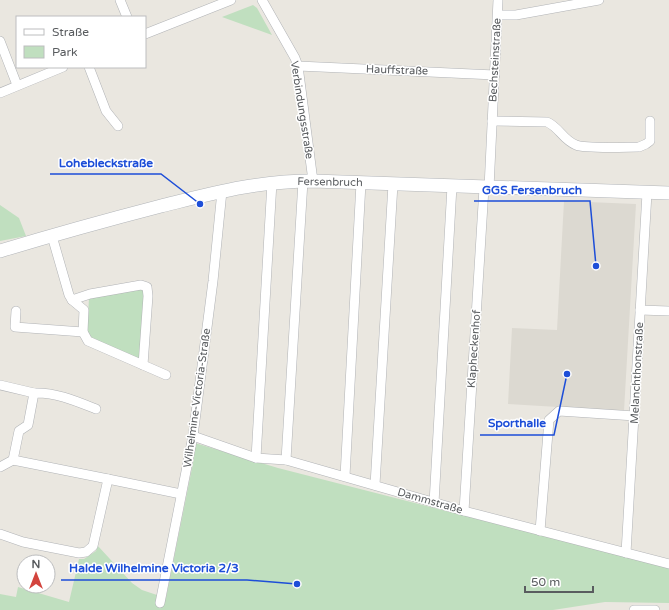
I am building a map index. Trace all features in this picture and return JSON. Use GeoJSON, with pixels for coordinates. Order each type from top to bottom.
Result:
{"type":"FeatureCollection","features":[{"type":"Feature","properties":{"kind":"street"},"geometry":{"type":"LineString","coordinates":[[120,0],[127,16]]}},
{"type":"Feature","properties":{"kind":"street"},"geometry":{"type":"LineString","coordinates":[[146,34],[231,0]]}},
{"type":"Feature","properties":{"kind":"street","name":"Verbindungsstraße"},"geometry":{"type":"LineString","coordinates":[[262,0],[298,66],[308,181]]}},
{"type":"Feature","properties":{"kind":"street","name":"Bechsteinstraße"},"geometry":{"type":"LineString","coordinates":[[486,188],[495,74],[498,0]]}},
{"type":"Feature","properties":{"kind":"street"},"geometry":{"type":"LineString","coordinates":[[498,15],[516,15],[550,5],[598,0]]}},
{"type":"Feature","properties":{"kind":"street"},"geometry":{"type":"LineString","coordinates":[[0,41],[17,85]]}},
{"type":"Feature","properties":{"kind":"street","name":"Hauffstraße"},"geometry":{"type":"LineString","coordinates":[[298,66],[495,74]]}},
{"type":"Feature","properties":{"kind":"street"},"geometry":{"type":"LineString","coordinates":[[0,92],[60,68]]}},
{"type":"Feature","properties":{"kind":"street"},"geometry":{"type":"LineString","coordinates":[[89,68],[106,111],[118,126]]}},
{"type":"Feature","properties":{"kind":"street"},"geometry":{"type":"LineString","coordinates":[[492,121],[547,122],[555,126],[567,140],[577,146],[639,147],[650,141],[650,121]]}},
{"type":"Feature","properties":{"kind":"street"},"geometry":{"type":"LineString","coordinates":[[286,460],[308,181]]}},
{"type":"Feature","properties":{"kind":"street","name":"Fersenbruch"},"geometry":{"type":"LineString","coordinates":[[0,251],[222,191],[272,182],[308,181],[669,193]]}},
{"type":"Feature","properties":{"kind":"street"},"geometry":{"type":"LineString","coordinates":[[256,458],[272,182]]}},
{"type":"Feature","properties":{"kind":"street"},"geometry":{"type":"LineString","coordinates":[[345,476],[361,183]]}},
{"type":"Feature","properties":{"kind":"street"},"geometry":{"type":"LineString","coordinates":[[375,485],[393,184]]}},
{"type":"Feature","properties":{"kind":"street"},"geometry":{"type":"LineString","coordinates":[[434,503],[452,186]]}},
{"type":"Feature","properties":{"kind":"street","name":"Klapheckenhof"},"geometry":{"type":"LineString","coordinates":[[464,511],[486,188]]}},
{"type":"Feature","properties":{"kind":"street","name":"Wilhelmine-Victoria-Straße"},"geometry":{"type":"LineString","coordinates":[[160,603],[193,436],[213,281],[222,191]]}},
{"type":"Feature","properties":{"kind":"street","name":"Melanchthonstraße"},"geometry":{"type":"LineString","coordinates":[[626,553],[647,193]]}},
{"type":"Feature","properties":{"kind":"street"},"geometry":{"type":"LineString","coordinates":[[52,236],[72,300],[84,310],[83,332],[88,341],[166,375]]}},
{"type":"Feature","properties":{"kind":"street"},"geometry":{"type":"LineString","coordinates":[[72,300],[97,293],[141,285],[147,287],[148,296],[143,365]]}},
{"type":"Feature","properties":{"kind":"street"},"geometry":{"type":"LineString","coordinates":[[640,310],[669,311]]}},
{"type":"Feature","properties":{"kind":"street"},"geometry":{"type":"LineString","coordinates":[[16,311],[15,326],[83,332]]}},
{"type":"Feature","properties":{"kind":"street"},"geometry":{"type":"LineString","coordinates":[[0,385],[34,393],[42,392],[69,398],[96,408]]}},
{"type":"Feature","properties":{"kind":"street"},"geometry":{"type":"LineString","coordinates":[[13,460],[19,431],[28,424],[34,393]]}},
{"type":"Feature","properties":{"kind":"street"},"geometry":{"type":"LineString","coordinates":[[540,531],[549,420],[559,411],[635,416]]}},
{"type":"Feature","properties":{"kind":"street","name":"Dammstraße"},"geometry":{"type":"LineString","coordinates":[[193,436],[256,458],[286,460],[434,503],[669,564]]}},
{"type":"Feature","properties":{"kind":"street"},"geometry":{"type":"LineString","coordinates":[[0,467],[13,460],[108,478],[181,494]]}},
{"type":"Feature","properties":{"kind":"street"},"geometry":{"type":"LineString","coordinates":[[0,534],[23,542],[79,553],[86,552],[93,546],[108,478]]}},
{"type":"Feature","properties":{"kind":"street"},"geometry":{"type":"LineString","coordinates":[[634,610],[655,610]]}},
{"type":"Feature","properties":{"kind":"shaded area"},"geometry":{"type":"Polygon","coordinates":[[[564,201],[636,204],[624,411],[508,404],[512,328],[557,330],[564,201]]]}},
{"type":"Feature","properties":{"kind":"green space"},"geometry":{"type":"Polygon","coordinates":[[[253,5],[257,8],[272,35],[222,17],[253,5]]]}},
{"type":"Feature","properties":{"kind":"green space"},"geometry":{"type":"Polygon","coordinates":[[[0,205],[19,218],[26,236],[0,241],[0,205]]]}},
{"type":"Feature","properties":{"kind":"green space"},"geometry":{"type":"Polygon","coordinates":[[[141,287],[145,290],[142,354],[138,360],[90,339],[87,333],[89,299],[141,287]]]}},
{"type":"Feature","properties":{"kind":"green space"},"geometry":{"type":"Polygon","coordinates":[[[195,443],[278,468],[669,568],[669,603],[605,602],[553,610],[0,610],[0,594],[16,597],[17,594],[42,594],[69,602],[79,559],[84,559],[96,551],[98,546],[132,583],[142,590],[166,598],[194,458],[195,443]]]}},
{"type":"Feature","properties":{"kind":"place","name":"Lohebleckstraße"},"geometry":{"type":"Point","coordinates":[200,204]}},
{"type":"Feature","properties":{"kind":"place","name":"GGS Fersenbruch"},"geometry":{"type":"Point","coordinates":[596,266]}},
{"type":"Feature","properties":{"kind":"place","name":"Sporthalle"},"geometry":{"type":"Point","coordinates":[567,374]}},
{"type":"Feature","properties":{"kind":"place","name":"Halde Wilhelmine Victoria 2/3"},"geometry":{"type":"Point","coordinates":[297,584]}}]}
